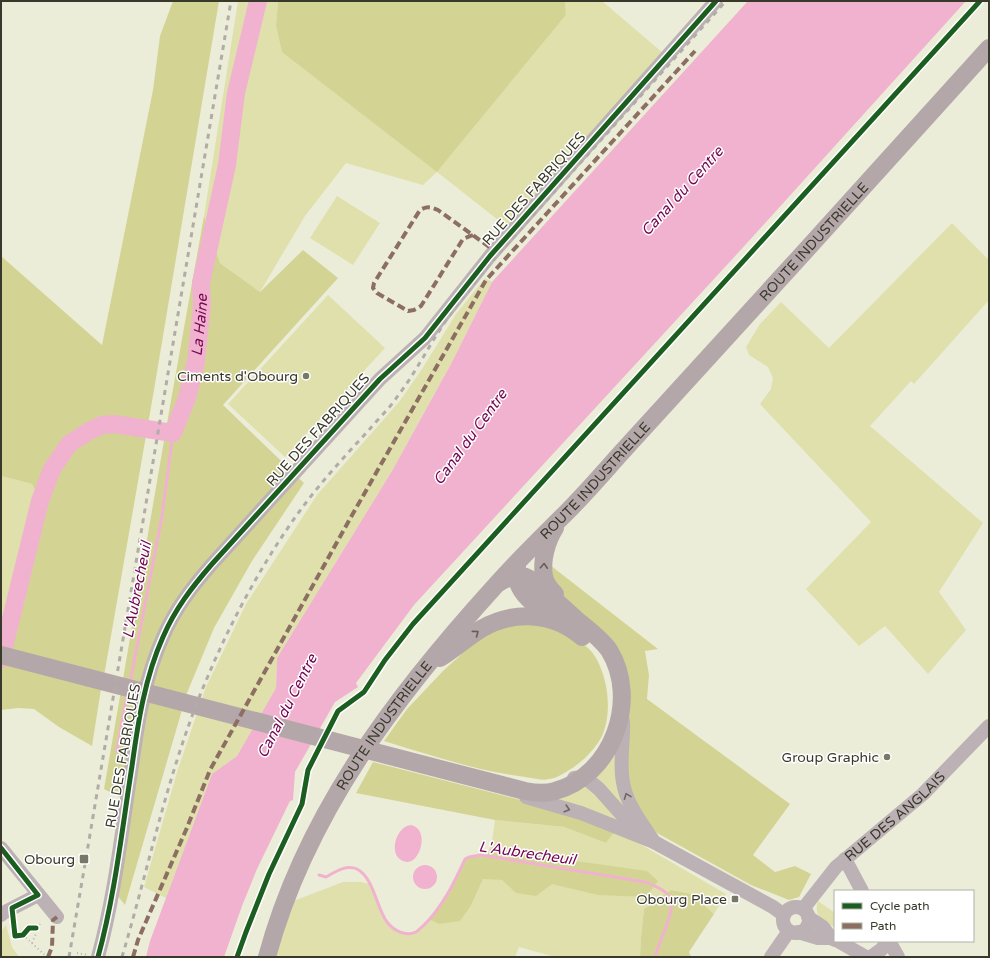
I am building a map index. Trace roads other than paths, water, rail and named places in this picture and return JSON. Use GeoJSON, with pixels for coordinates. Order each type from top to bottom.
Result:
{"type":"FeatureCollection","features":[{"type":"Feature","properties":{"kind":"main road","name":"ROUTE INDUSTRIELLE"},"geometry":{"type":"LineString","coordinates":[[267,957],[283,905],[301,864],[350,770],[388,714],[423,669],[496,585],[517,568],[566,512],[989,48]]}},
{"type":"Feature","properties":{"kind":"main road"},"geometry":{"type":"LineString","coordinates":[[566,512],[550,534],[543,563],[546,584],[609,651],[620,679],[622,702],[620,720],[616,733],[603,758],[593,768],[574,778]]}},
{"type":"Feature","properties":{"kind":"main road"},"geometry":{"type":"LineString","coordinates":[[517,568],[521,575],[533,581],[599,639]]}},
{"type":"Feature","properties":{"kind":"main road"},"geometry":{"type":"LineString","coordinates":[[1,655],[464,776],[525,791],[546,793],[565,788],[600,746],[608,727],[612,698],[606,672],[601,661],[583,638],[574,630],[529,600],[517,582],[517,568]]}},
{"type":"Feature","properties":{"kind":"main road"},"geometry":{"type":"LineString","coordinates":[[423,669],[480,630],[505,619],[533,616],[560,622]]}},
{"type":"Feature","properties":{"kind":"street","name":"RUE DES FABRIQUES"},"geometry":{"type":"LineString","coordinates":[[98,957],[108,917],[137,732],[151,668],[163,636],[176,610],[190,590],[212,564],[380,379],[425,338],[495,251],[716,1]]}},
{"type":"Feature","properties":{"kind":"street"},"geometry":{"type":"LineString","coordinates":[[622,702],[623,723],[621,768],[623,783],[632,808],[654,842]]}},
{"type":"Feature","properties":{"kind":"street","name":"RUE DES ANGLAIS"},"geometry":{"type":"LineString","coordinates":[[806,913],[836,867],[923,794],[989,726]]}},
{"type":"Feature","properties":{"kind":"street"},"geometry":{"type":"LineString","coordinates":[[464,776],[482,786],[514,793],[581,813],[654,842],[773,907],[784,915]]}},
{"type":"Feature","properties":{"kind":"street"},"geometry":{"type":"LineString","coordinates":[[574,778],[587,779],[624,816],[654,842]]}},
{"type":"Feature","properties":{"kind":"street"},"geometry":{"type":"LineString","coordinates":[[1,848],[38,896],[57,917]]}},
{"type":"Feature","properties":{"kind":"street"},"geometry":{"type":"LineString","coordinates":[[845,859],[861,890]]}},
{"type":"Feature","properties":{"kind":"street"},"geometry":{"type":"LineString","coordinates":[[1,915],[38,896]]}},
{"type":"Feature","properties":{"kind":"street"},"geometry":{"type":"LineString","coordinates":[[834,938],[806,913],[795,907],[787,911],[784,915],[783,922],[786,928],[794,932],[818,938],[834,939]]}},
{"type":"Feature","properties":{"kind":"street"},"geometry":{"type":"LineString","coordinates":[[771,957],[794,932],[805,929],[809,921],[806,913]]}},
{"type":"Feature","properties":{"kind":"street"},"geometry":{"type":"LineString","coordinates":[[840,942],[866,957]]}},
{"type":"Feature","properties":{"kind":"street"},"geometry":{"type":"LineString","coordinates":[[871,957],[882,949],[887,942]]}},
{"type":"Feature","properties":{"kind":"street"},"geometry":{"type":"LineString","coordinates":[[889,942],[898,957]]}},
{"type":"Feature","properties":{"kind":"water","name":"Canal du Centre"},"geometry":{"type":"Polygon","coordinates":[[[748,1],[966,1],[737,254],[414,605],[356,683],[358,687],[335,702],[295,772],[293,800],[290,801],[257,869],[224,957],[146,957],[150,941],[212,774],[237,756],[276,688],[277,658],[392,471],[451,364],[492,282],[748,1]]]}},
{"type":"Feature","properties":{"kind":"water"},"geometry":{"type":"Polygon","coordinates":[[[410,825],[416,827],[422,838],[416,857],[412,861],[407,862],[401,860],[397,856],[395,844],[400,832],[404,827],[410,825]]]}},
{"type":"Feature","properties":{"kind":"water"},"geometry":{"type":"Polygon","coordinates":[[[425,865],[430,866],[436,872],[436,882],[430,888],[425,889],[420,888],[414,882],[413,877],[414,872],[420,866],[425,865]]]}},
{"type":"Feature","properties":{"kind":"waterway","name":"La Haine"},"geometry":{"type":"LineString","coordinates":[[1,659],[40,501],[52,469],[69,444],[89,431],[102,425],[114,424],[173,433],[187,398],[196,362],[202,305],[201,283],[227,165],[236,93],[258,1]]}},
{"type":"Feature","properties":{"kind":"waterway","name":"L'Aubrecheuil"},"geometry":{"type":"LineString","coordinates":[[130,683],[162,516],[173,433]]}},
{"type":"Feature","properties":{"kind":"waterway","name":"L'Aubrecheuil"},"geometry":{"type":"LineString","coordinates":[[117,751],[127,694]]}},
{"type":"Feature","properties":{"kind":"waterway","name":"L'Aubrecheuil"},"geometry":{"type":"LineString","coordinates":[[319,875],[326,877],[349,867],[357,869],[363,873],[371,886],[383,916],[387,922],[396,930],[408,934],[417,931],[430,919],[452,886],[465,859],[469,857],[481,855],[645,882],[664,891],[669,896],[671,902],[669,917],[655,957]]}},
{"type":"Feature","properties":{"kind":"railway"},"geometry":{"type":"LineString","coordinates":[[69,957],[231,1]]}},
{"type":"Feature","properties":{"kind":"railway"},"geometry":{"type":"LineString","coordinates":[[122,957],[171,780],[194,710],[227,634],[249,591],[273,550],[299,512],[332,470],[394,401],[462,298],[501,251],[726,1]]}},
{"type":"Feature","properties":{"kind":"place","name":"Ciments d'Obourg"},"geometry":{"type":"Point","coordinates":[306,376]}},
{"type":"Feature","properties":{"kind":"place","name":"Group Graphic"},"geometry":{"type":"Point","coordinates":[887,757]}},
{"type":"Feature","properties":{"kind":"place","name":"Obourg"},"geometry":{"type":"Point","coordinates":[84,859]}},
{"type":"Feature","properties":{"kind":"place","name":"Obourg Place"},"geometry":{"type":"Point","coordinates":[735,899]}}]}
